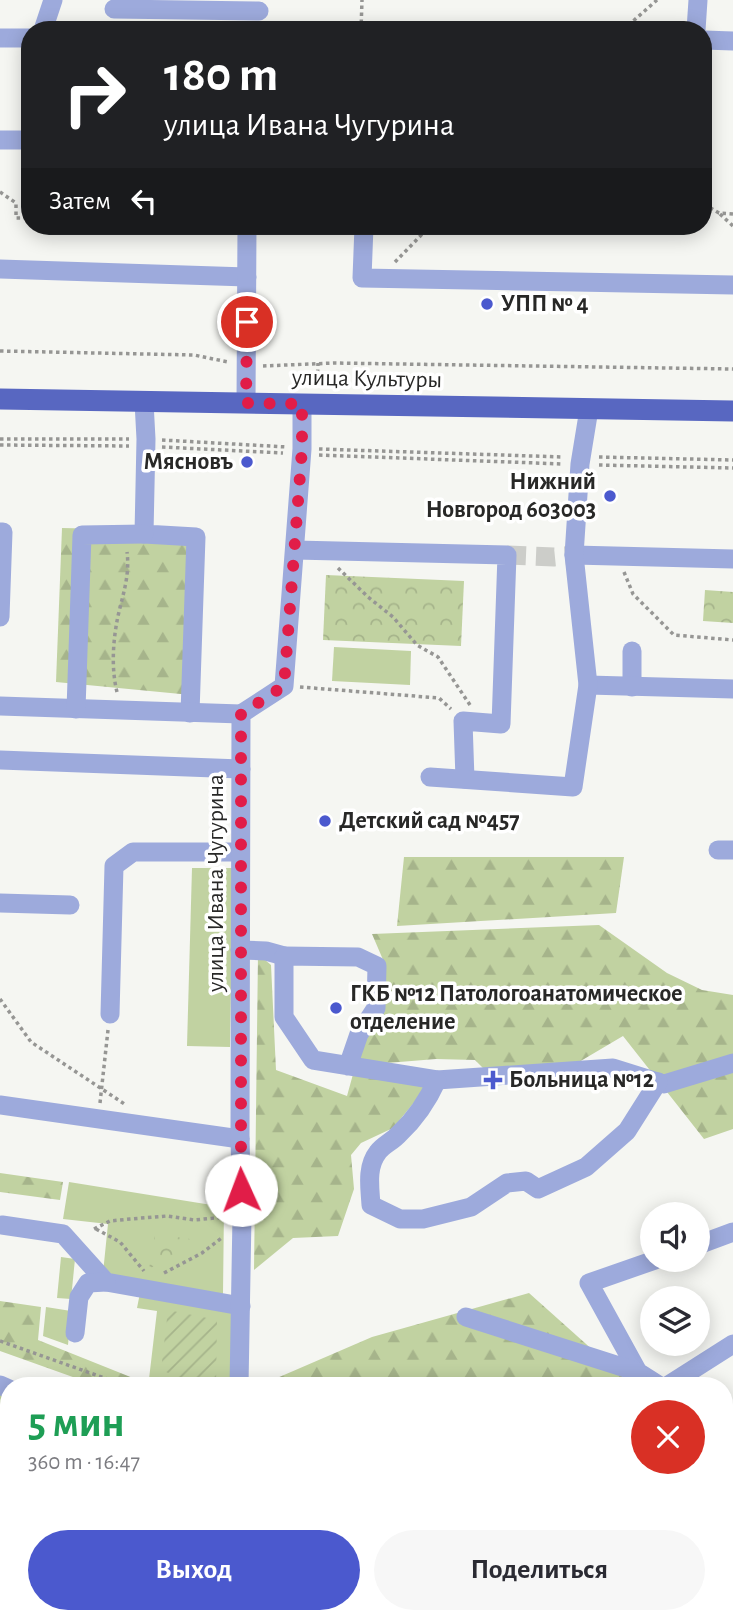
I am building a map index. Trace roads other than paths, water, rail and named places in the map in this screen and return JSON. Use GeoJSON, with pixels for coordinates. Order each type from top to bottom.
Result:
{"type":"FeatureCollection","features":[{"type":"Feature","properties":{"kind":"main road","name":"улица Культуры"},"geometry":{"type":"LineString","coordinates":[[0,399],[733,411]]}},
{"type":"Feature","properties":{"kind":"street"},"geometry":{"type":"LineString","coordinates":[[46,21],[54,0]]}},
{"type":"Feature","properties":{"kind":"street"},"geometry":{"type":"LineString","coordinates":[[697,21],[698,0]]}},
{"type":"Feature","properties":{"kind":"street"},"geometry":{"type":"LineString","coordinates":[[114,9],[258,10]]}},
{"type":"Feature","properties":{"kind":"street"},"geometry":{"type":"LineString","coordinates":[[0,38],[21,38]]}},
{"type":"Feature","properties":{"kind":"street"},"geometry":{"type":"LineString","coordinates":[[712,40],[733,41]]}},
{"type":"Feature","properties":{"kind":"street"},"geometry":{"type":"LineString","coordinates":[[0,140],[21,140]]}},
{"type":"Feature","properties":{"kind":"street"},"geometry":{"type":"LineString","coordinates":[[246,403],[247,235]]}},
{"type":"Feature","properties":{"kind":"street"},"geometry":{"type":"LineString","coordinates":[[364,235],[362,278],[733,285]]}},
{"type":"Feature","properties":{"kind":"street"},"geometry":{"type":"LineString","coordinates":[[0,269],[247,277]]}},
{"type":"Feature","properties":{"kind":"street"},"geometry":{"type":"LineString","coordinates":[[134,535],[146,443],[144,402]]}},
{"type":"Feature","properties":{"kind":"street"},"geometry":{"type":"LineString","coordinates":[[0,706],[241,714],[284,686],[295,550],[302,404]]}},
{"type":"Feature","properties":{"kind":"street"},"geometry":{"type":"LineString","coordinates":[[430,777],[573,787],[588,685],[574,555],[581,461],[589,410]]}},
{"type":"Feature","properties":{"kind":"street"},"geometry":{"type":"LineString","coordinates":[[0,532],[4,532],[0,617]]}},
{"type":"Feature","properties":{"kind":"street"},"geometry":{"type":"LineString","coordinates":[[76,709],[82,534],[134,535],[196,537],[190,712]]}},
{"type":"Feature","properties":{"kind":"street"},"geometry":{"type":"LineString","coordinates":[[295,550],[507,555],[501,724],[472,722],[465,779]]}},
{"type":"Feature","properties":{"kind":"street"},"geometry":{"type":"LineString","coordinates":[[574,555],[733,559]]}},
{"type":"Feature","properties":{"kind":"street"},"geometry":{"type":"LineString","coordinates":[[632,652],[632,687]]}},
{"type":"Feature","properties":{"kind":"street"},"geometry":{"type":"LineString","coordinates":[[588,685],[733,689]]}},
{"type":"Feature","properties":{"kind":"street","name":"улица Ивана Чугурина"},"geometry":{"type":"LineString","coordinates":[[239,1377],[242,1216],[241,714]]}},
{"type":"Feature","properties":{"kind":"street"},"geometry":{"type":"LineString","coordinates":[[0,760],[241,769]]}},
{"type":"Feature","properties":{"kind":"street"},"geometry":{"type":"LineString","coordinates":[[109,1019],[114,866],[133,852],[240,852]]}},
{"type":"Feature","properties":{"kind":"street"},"geometry":{"type":"LineString","coordinates":[[0,903],[70,905]]}},
{"type":"Feature","properties":{"kind":"street"},"geometry":{"type":"LineString","coordinates":[[240,950],[266,951],[284,956],[358,957],[377,966],[376,1008],[359,1034],[348,1066]]}},
{"type":"Feature","properties":{"kind":"street"},"geometry":{"type":"LineString","coordinates":[[284,956],[284,1017],[313,1060],[437,1080],[613,1068],[664,1084],[733,1063]]}},
{"type":"Feature","properties":{"kind":"street"},"geometry":{"type":"LineString","coordinates":[[437,1080],[430,1096],[416,1115],[399,1135],[378,1152],[369,1175],[371,1205],[400,1219],[423,1219],[471,1207],[507,1183],[526,1181],[538,1189],[586,1167],[627,1131],[658,1082]]}},
{"type":"Feature","properties":{"kind":"street"},"geometry":{"type":"LineString","coordinates":[[0,1105],[240,1139]]}},
{"type":"Feature","properties":{"kind":"street"},"geometry":{"type":"LineString","coordinates":[[2,1225],[63,1234],[106,1282]]}},
{"type":"Feature","properties":{"kind":"street"},"geometry":{"type":"LineString","coordinates":[[710,1240],[733,1232]]}},
{"type":"Feature","properties":{"kind":"street"},"geometry":{"type":"LineString","coordinates":[[638,1372],[589,1283],[640,1265]]}},
{"type":"Feature","properties":{"kind":"street"},"geometry":{"type":"LineString","coordinates":[[75,1333],[79,1297],[88,1283],[106,1282],[241,1306]]}},
{"type":"Feature","properties":{"kind":"street"},"geometry":{"type":"LineString","coordinates":[[466,1317],[651,1377]]}},
{"type":"Feature","properties":{"kind":"street"},"geometry":{"type":"LineString","coordinates":[[683,1377],[733,1344]]}},
{"type":"Feature","properties":{"kind":"tunnel"},"geometry":{"type":"LineString","coordinates":[[507,555],[574,555]]}},
{"type":"Feature","properties":{"kind":"place","name":"УПП № 4"},"geometry":{"type":"Point","coordinates":[487,304]}},
{"type":"Feature","properties":{"kind":"place","name":"Мясновъ"},"geometry":{"type":"Point","coordinates":[247,462]}},
{"type":"Feature","properties":{"kind":"place","name":"Нижний Новгород 603003"},"geometry":{"type":"Point","coordinates":[610,496]}},
{"type":"Feature","properties":{"kind":"place","name":"Детский сад №457"},"geometry":{"type":"Point","coordinates":[325,821]}},
{"type":"Feature","properties":{"kind":"place","name":"ГКБ №12 Патологоанатомическое отделение"},"geometry":{"type":"Point","coordinates":[336,1008]}},
{"type":"Feature","properties":{"kind":"place","name":"Больница №12"},"geometry":{"type":"Point","coordinates":[493,1080]}}]}
